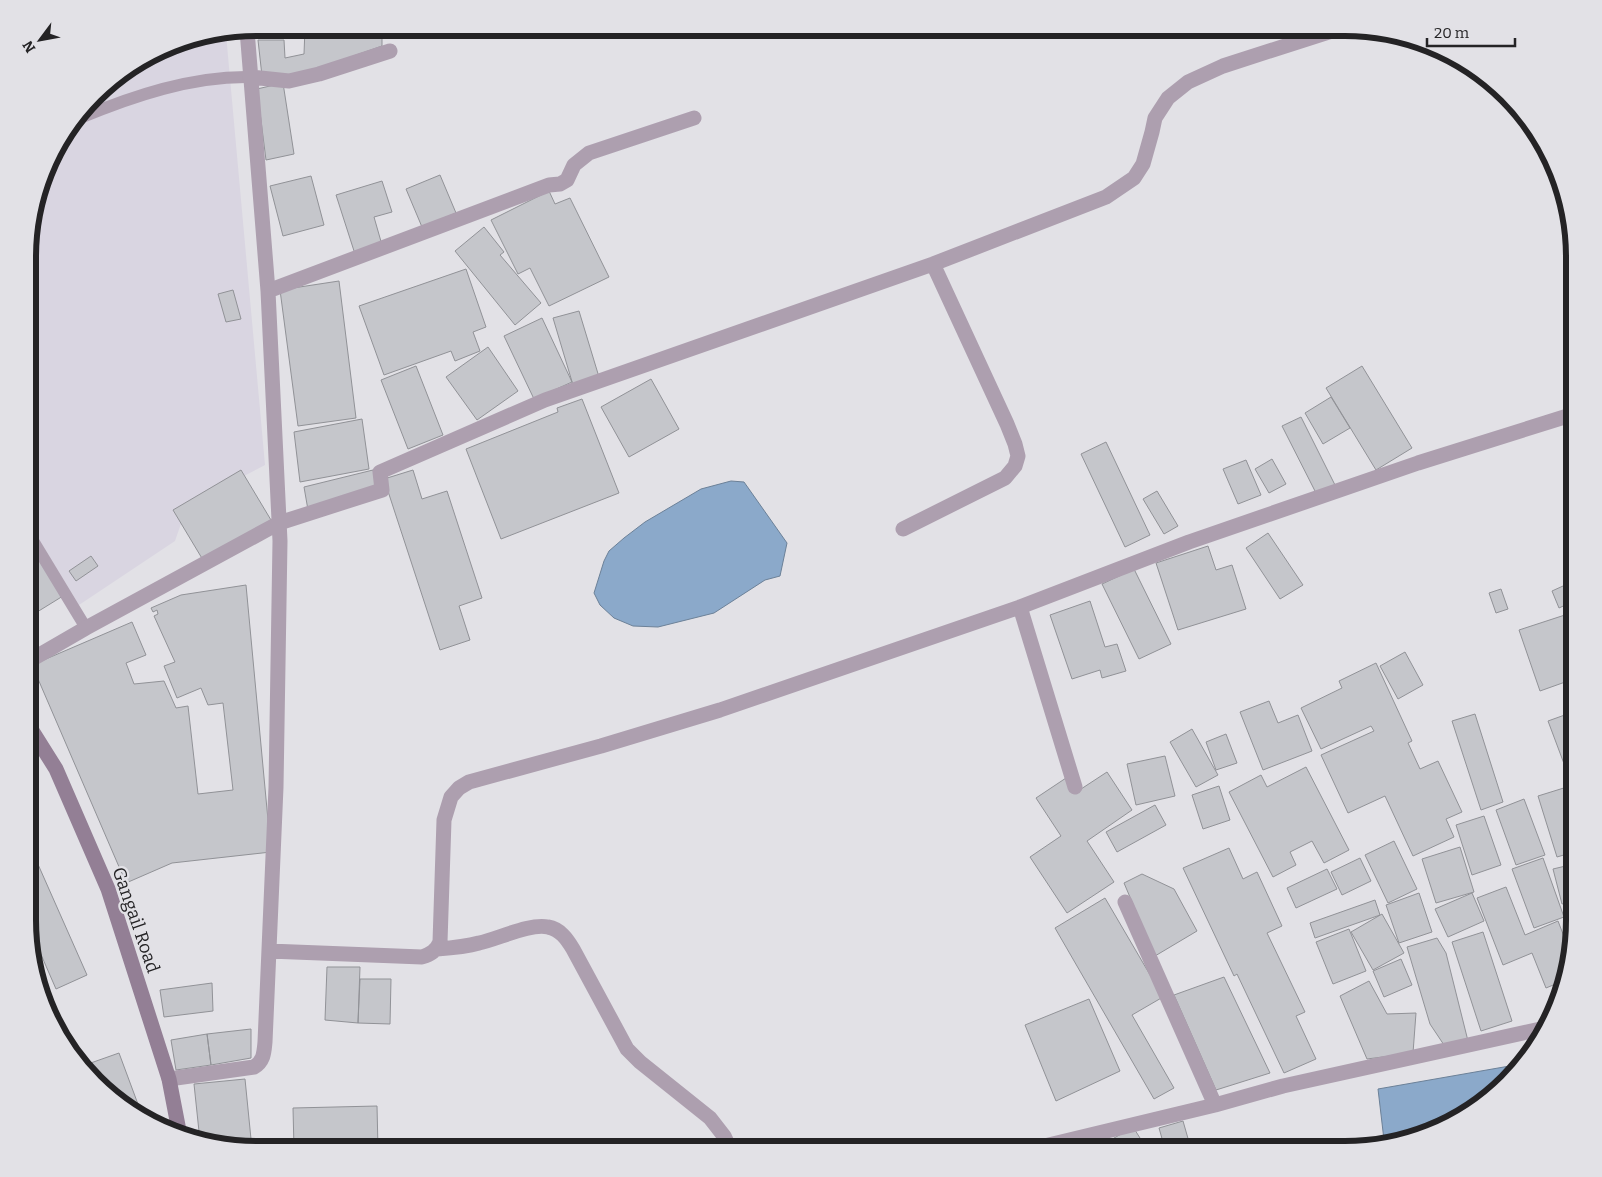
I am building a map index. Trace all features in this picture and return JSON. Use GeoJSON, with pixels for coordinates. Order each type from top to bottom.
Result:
{"type":"FeatureCollection","features":[{"type":"Feature","properties":{"kind":"street"},"geometry":{"type":"LineString","coordinates":[[36,657],[279,523],[382,490],[380,472],[545,400],[933,264],[1106,197],[1134,178],[1143,164],[1155,118],[1168,98],[1188,82],[1223,66],[1316,36]]}},
{"type":"Feature","properties":{"kind":"street"},"geometry":{"type":"LineString","coordinates":[[169,1079],[254,1067],[259,1064],[263,1057],[265,1042],[276,778],[280,541],[268,291],[247,37]]}},
{"type":"Feature","properties":{"kind":"street"},"geometry":{"type":"LineString","coordinates":[[250,77],[289,81],[319,74],[390,51]]}},
{"type":"Feature","properties":{"kind":"street"},"geometry":{"type":"LineString","coordinates":[[268,291],[550,185],[560,184],[567,180],[574,165],[589,153],[694,118]]}},
{"type":"Feature","properties":{"kind":"street"},"geometry":{"type":"LineString","coordinates":[[903,529],[1005,478],[1015,466],[1018,456],[1007,424],[933,264]]}},
{"type":"Feature","properties":{"kind":"street"},"geometry":{"type":"LineString","coordinates":[[437,949],[440,942],[444,820],[451,797],[458,788],[469,782],[601,746],[720,710],[1020,607],[1189,542],[1418,464],[1566,417]]}},
{"type":"Feature","properties":{"kind":"street"},"geometry":{"type":"LineString","coordinates":[[1020,607],[1075,787]]}},
{"type":"Feature","properties":{"kind":"street","name":"Gangail Road"},"geometry":{"type":"LineString","coordinates":[[36,737],[56,769],[108,889],[169,1079],[178,1126]]}},
{"type":"Feature","properties":{"kind":"street"},"geometry":{"type":"LineString","coordinates":[[1125,902],[1215,1105]]}},
{"type":"Feature","properties":{"kind":"street"},"geometry":{"type":"LineString","coordinates":[[270,951],[422,957],[437,949],[480,943],[539,926],[550,927],[559,931],[573,949],[627,1049],[640,1062],[710,1118],[726,1141]]}},
{"type":"Feature","properties":{"kind":"street"},"geometry":{"type":"LineString","coordinates":[[1065,1141],[1215,1105],[1283,1086],[1536,1030]]}},
{"type":"Feature","properties":{"kind":"lane"},"geometry":{"type":"LineString","coordinates":[[89,114],[128,99],[193,82],[250,77]]}},
{"type":"Feature","properties":{"kind":"lane"},"geometry":{"type":"LineString","coordinates":[[36,546],[86,628]]}},
{"type":"Feature","properties":{"kind":"shaded area"},"geometry":{"type":"Polygon","coordinates":[[[226,38],[265,465],[187,506],[175,541],[79,605],[36,535],[36,257],[40,214],[48,186],[59,159],[73,134],[101,101],[134,73],[159,59],[186,48],[226,38]]]}},
{"type":"Feature","properties":{"kind":"water"},"geometry":{"type":"Polygon","coordinates":[[[731,481],[744,482],[787,543],[780,576],[765,580],[714,613],[658,627],[633,626],[614,618],[600,605],[594,593],[609,551],[645,522],[701,489],[731,481]]]}},
{"type":"Feature","properties":{"kind":"water"},"geometry":{"type":"Polygon","coordinates":[[[1510,1066],[1468,1104],[1429,1124],[1388,1137],[1384,1138],[1378,1089],[1510,1066]]]}},
{"type":"Feature","properties":{"kind":"building"},"geometry":{"type":"Polygon","coordinates":[[[305,36],[382,36],[382,46],[294,77],[262,76],[258,40],[284,40],[285,58],[304,54],[305,36]]]}},
{"type":"Feature","properties":{"kind":"building"},"geometry":{"type":"Polygon","coordinates":[[[283,83],[294,154],[266,160],[257,89],[283,83]]]}},
{"type":"Feature","properties":{"kind":"building"},"geometry":{"type":"Polygon","coordinates":[[[440,175],[456,213],[422,227],[406,189],[440,175]]]}},
{"type":"Feature","properties":{"kind":"building"},"geometry":{"type":"Polygon","coordinates":[[[311,176],[324,225],[283,236],[270,186],[311,176]]]}},
{"type":"Feature","properties":{"kind":"building"},"geometry":{"type":"Polygon","coordinates":[[[382,181],[392,212],[374,217],[382,245],[355,254],[336,195],[382,181]]]}},
{"type":"Feature","properties":{"kind":"building"},"geometry":{"type":"Polygon","coordinates":[[[549,191],[555,204],[570,198],[609,277],[549,306],[530,268],[518,274],[491,220],[549,191]]]}},
{"type":"Feature","properties":{"kind":"building"},"geometry":{"type":"Polygon","coordinates":[[[484,227],[504,252],[500,255],[541,303],[515,325],[455,251],[484,227]]]}},
{"type":"Feature","properties":{"kind":"building"},"geometry":{"type":"Polygon","coordinates":[[[466,269],[486,327],[473,332],[480,351],[455,361],[451,351],[384,375],[359,306],[466,269]]]}},
{"type":"Feature","properties":{"kind":"building"},"geometry":{"type":"Polygon","coordinates":[[[339,281],[356,418],[298,426],[280,290],[339,281]]]}},
{"type":"Feature","properties":{"kind":"building"},"geometry":{"type":"Polygon","coordinates":[[[233,290],[241,319],[226,322],[218,294],[233,290]]]}},
{"type":"Feature","properties":{"kind":"building"},"geometry":{"type":"Polygon","coordinates":[[[579,311],[599,377],[573,385],[553,318],[579,311]]]}},
{"type":"Feature","properties":{"kind":"building"},"geometry":{"type":"Polygon","coordinates":[[[542,318],[572,382],[534,399],[504,336],[542,318]]]}},
{"type":"Feature","properties":{"kind":"building"},"geometry":{"type":"Polygon","coordinates":[[[488,347],[518,391],[477,420],[446,377],[488,347]]]}},
{"type":"Feature","properties":{"kind":"building"},"geometry":{"type":"Polygon","coordinates":[[[416,366],[443,435],[408,449],[381,380],[416,366]]]}},
{"type":"Feature","properties":{"kind":"building"},"geometry":{"type":"Polygon","coordinates":[[[1362,366],[1412,448],[1376,470],[1326,388],[1362,366]]]}},
{"type":"Feature","properties":{"kind":"building"},"geometry":{"type":"Polygon","coordinates":[[[651,379],[679,429],[629,457],[601,407],[651,379]]]}},
{"type":"Feature","properties":{"kind":"building"},"geometry":{"type":"Polygon","coordinates":[[[1331,397],[1350,428],[1323,444],[1305,413],[1331,397]]]}},
{"type":"Feature","properties":{"kind":"building"},"geometry":{"type":"Polygon","coordinates":[[[582,399],[619,493],[501,539],[466,449],[558,412],[557,408],[582,399]]]}},
{"type":"Feature","properties":{"kind":"building"},"geometry":{"type":"Polygon","coordinates":[[[1301,417],[1335,485],[1316,493],[1282,426],[1301,417]]]}},
{"type":"Feature","properties":{"kind":"building"},"geometry":{"type":"Polygon","coordinates":[[[362,419],[369,469],[300,482],[294,432],[362,419]]]}},
{"type":"Feature","properties":{"kind":"building"},"geometry":{"type":"Polygon","coordinates":[[[1106,442],[1150,535],[1125,547],[1081,454],[1106,442]]]}},
{"type":"Feature","properties":{"kind":"building"},"geometry":{"type":"Polygon","coordinates":[[[1272,459],[1286,484],[1269,493],[1255,469],[1272,459]]]}},
{"type":"Feature","properties":{"kind":"building"},"geometry":{"type":"Polygon","coordinates":[[[1246,460],[1261,495],[1238,504],[1223,469],[1246,460]]]}},
{"type":"Feature","properties":{"kind":"building"},"geometry":{"type":"Polygon","coordinates":[[[241,470],[271,520],[203,560],[173,510],[241,470]]]}},
{"type":"Feature","properties":{"kind":"building"},"geometry":{"type":"Polygon","coordinates":[[[373,470],[377,487],[308,510],[304,487],[373,470]]]}},
{"type":"Feature","properties":{"kind":"building"},"geometry":{"type":"Polygon","coordinates":[[[413,470],[422,499],[447,491],[482,598],[459,606],[470,640],[440,650],[384,479],[413,470]]]}},
{"type":"Feature","properties":{"kind":"building"},"geometry":{"type":"Polygon","coordinates":[[[1157,491],[1178,526],[1164,534],[1143,499],[1157,491]]]}},
{"type":"Feature","properties":{"kind":"building"},"geometry":{"type":"Polygon","coordinates":[[[1268,533],[1303,585],[1280,599],[1246,548],[1268,533]]]}},
{"type":"Feature","properties":{"kind":"building"},"geometry":{"type":"Polygon","coordinates":[[[1208,546],[1216,570],[1232,565],[1246,609],[1178,630],[1156,563],[1208,546]]]}},
{"type":"Feature","properties":{"kind":"building"},"geometry":{"type":"Polygon","coordinates":[[[36,555],[63,596],[36,613],[36,555]]]}},
{"type":"Feature","properties":{"kind":"building"},"geometry":{"type":"Polygon","coordinates":[[[91,556],[98,566],[76,581],[69,571],[91,556]]]}},
{"type":"Feature","properties":{"kind":"building"},"geometry":{"type":"Polygon","coordinates":[[[1134,569],[1171,644],[1139,659],[1102,584],[1134,569]]]}},
{"type":"Feature","properties":{"kind":"building"},"geometry":{"type":"Polygon","coordinates":[[[246,585],[271,852],[172,863],[126,883],[36,674],[36,663],[132,622],[146,655],[126,663],[134,684],[164,681],[176,708],[188,706],[198,794],[233,790],[223,703],[208,705],[201,688],[177,698],[164,666],[175,662],[154,616],[158,614],[157,610],[153,612],[151,608],[181,595],[246,585]]]}},
{"type":"Feature","properties":{"kind":"building"},"geometry":{"type":"Polygon","coordinates":[[[1566,585],[1566,605],[1559,608],[1552,591],[1566,585]]]}},
{"type":"Feature","properties":{"kind":"building"},"geometry":{"type":"Polygon","coordinates":[[[1501,589],[1508,609],[1496,613],[1489,593],[1501,589]]]}},
{"type":"Feature","properties":{"kind":"building"},"geometry":{"type":"Polygon","coordinates":[[[1090,601],[1105,647],[1117,644],[1126,671],[1102,678],[1100,670],[1072,679],[1050,615],[1090,601]]]}},
{"type":"Feature","properties":{"kind":"building"},"geometry":{"type":"Polygon","coordinates":[[[1566,615],[1566,682],[1540,691],[1519,630],[1566,615]]]}},
{"type":"Feature","properties":{"kind":"building"},"geometry":{"type":"Polygon","coordinates":[[[1405,652],[1423,685],[1398,699],[1380,666],[1405,652]]]}},
{"type":"Feature","properties":{"kind":"building"},"geometry":{"type":"Polygon","coordinates":[[[1376,663],[1412,741],[1408,743],[1420,769],[1438,761],[1462,812],[1446,819],[1454,837],[1413,856],[1385,796],[1348,813],[1321,755],[1374,731],[1371,726],[1321,749],[1301,708],[1342,688],[1339,681],[1376,663]]]}},
{"type":"Feature","properties":{"kind":"building"},"geometry":{"type":"Polygon","coordinates":[[[1269,701],[1278,723],[1298,715],[1312,751],[1263,770],[1240,712],[1269,701]]]}},
{"type":"Feature","properties":{"kind":"building"},"geometry":{"type":"Polygon","coordinates":[[[1475,714],[1503,802],[1481,810],[1452,721],[1475,714]]]}},
{"type":"Feature","properties":{"kind":"building"},"geometry":{"type":"Polygon","coordinates":[[[1566,715],[1566,769],[1548,721],[1566,715]]]}},
{"type":"Feature","properties":{"kind":"building"},"geometry":{"type":"Polygon","coordinates":[[[1192,729],[1218,775],[1196,787],[1170,742],[1192,729]]]}},
{"type":"Feature","properties":{"kind":"building"},"geometry":{"type":"Polygon","coordinates":[[[1226,734],[1237,763],[1216,770],[1206,742],[1226,734]]]}},
{"type":"Feature","properties":{"kind":"building"},"geometry":{"type":"Polygon","coordinates":[[[1165,756],[1175,796],[1136,805],[1127,764],[1165,756]]]}},
{"type":"Feature","properties":{"kind":"building"},"geometry":{"type":"Polygon","coordinates":[[[1306,767],[1349,850],[1324,863],[1312,841],[1290,852],[1296,865],[1273,877],[1229,792],[1261,775],[1267,787],[1306,767]]]}},
{"type":"Feature","properties":{"kind":"building"},"geometry":{"type":"Polygon","coordinates":[[[1107,772],[1132,810],[1087,841],[1114,882],[1067,913],[1030,857],[1061,836],[1036,798],[1069,776],[1078,791],[1107,772]]]}},
{"type":"Feature","properties":{"kind":"building"},"geometry":{"type":"Polygon","coordinates":[[[1219,786],[1230,820],[1203,829],[1192,795],[1219,786]]]}},
{"type":"Feature","properties":{"kind":"building"},"geometry":{"type":"Polygon","coordinates":[[[1566,787],[1566,854],[1557,857],[1538,796],[1566,787]]]}},
{"type":"Feature","properties":{"kind":"building"},"geometry":{"type":"Polygon","coordinates":[[[1524,799],[1545,855],[1516,865],[1496,810],[1524,799]]]}},
{"type":"Feature","properties":{"kind":"building"},"geometry":{"type":"Polygon","coordinates":[[[1155,805],[1166,825],[1117,852],[1106,832],[1155,805]]]}},
{"type":"Feature","properties":{"kind":"building"},"geometry":{"type":"Polygon","coordinates":[[[1484,816],[1501,865],[1472,875],[1456,825],[1484,816]]]}},
{"type":"Feature","properties":{"kind":"building"},"geometry":{"type":"Polygon","coordinates":[[[1394,841],[1417,889],[1388,903],[1365,855],[1394,841]]]}},
{"type":"Feature","properties":{"kind":"building"},"geometry":{"type":"Polygon","coordinates":[[[1460,847],[1474,892],[1436,903],[1422,859],[1460,847]]]}},
{"type":"Feature","properties":{"kind":"building"},"geometry":{"type":"Polygon","coordinates":[[[1229,848],[1243,879],[1257,872],[1282,926],[1267,933],[1305,1012],[1296,1016],[1316,1059],[1284,1073],[1237,974],[1234,976],[1183,868],[1229,848]]]}},
{"type":"Feature","properties":{"kind":"building"},"geometry":{"type":"Polygon","coordinates":[[[1360,858],[1371,881],[1342,895],[1331,872],[1360,858]]]}},
{"type":"Feature","properties":{"kind":"building"},"geometry":{"type":"Polygon","coordinates":[[[1543,858],[1564,917],[1534,928],[1512,869],[1543,858]]]}},
{"type":"Feature","properties":{"kind":"building"},"geometry":{"type":"Polygon","coordinates":[[[36,860],[87,975],[56,989],[38,947],[36,860]]]}},
{"type":"Feature","properties":{"kind":"building"},"geometry":{"type":"Polygon","coordinates":[[[1566,866],[1566,903],[1562,904],[1553,869],[1566,866]]]}},
{"type":"Feature","properties":{"kind":"building"},"geometry":{"type":"Polygon","coordinates":[[[1327,869],[1337,889],[1296,908],[1287,888],[1327,869]]]}},
{"type":"Feature","properties":{"kind":"building"},"geometry":{"type":"Polygon","coordinates":[[[1142,874],[1174,889],[1197,931],[1155,956],[1124,883],[1142,874]]]}},
{"type":"Feature","properties":{"kind":"building"},"geometry":{"type":"Polygon","coordinates":[[[1506,887],[1525,935],[1558,921],[1565,938],[1562,963],[1556,984],[1546,988],[1532,953],[1503,965],[1477,898],[1506,887]]]}},
{"type":"Feature","properties":{"kind":"building"},"geometry":{"type":"Polygon","coordinates":[[[1419,893],[1432,932],[1399,943],[1386,905],[1419,893]]]}},
{"type":"Feature","properties":{"kind":"building"},"geometry":{"type":"Polygon","coordinates":[[[1472,893],[1484,921],[1448,937],[1435,909],[1472,893]]]}},
{"type":"Feature","properties":{"kind":"building"},"geometry":{"type":"Polygon","coordinates":[[[1105,898],[1163,997],[1132,1015],[1174,1088],[1154,1099],[1055,928],[1105,898]]]}},
{"type":"Feature","properties":{"kind":"building"},"geometry":{"type":"Polygon","coordinates":[[[1375,900],[1380,915],[1315,938],[1310,923],[1375,900]]]}},
{"type":"Feature","properties":{"kind":"building"},"geometry":{"type":"Polygon","coordinates":[[[1382,914],[1404,953],[1373,970],[1351,932],[1382,914]]]}},
{"type":"Feature","properties":{"kind":"building"},"geometry":{"type":"Polygon","coordinates":[[[1349,929],[1366,971],[1333,984],[1316,942],[1349,929]]]}},
{"type":"Feature","properties":{"kind":"building"},"geometry":{"type":"Polygon","coordinates":[[[1483,932],[1512,1021],[1481,1031],[1452,942],[1483,932]]]}},
{"type":"Feature","properties":{"kind":"building"},"geometry":{"type":"Polygon","coordinates":[[[1437,938],[1446,953],[1468,1041],[1444,1045],[1430,1024],[1407,947],[1437,938]]]}},
{"type":"Feature","properties":{"kind":"building"},"geometry":{"type":"Polygon","coordinates":[[[1401,959],[1412,985],[1384,997],[1373,971],[1401,959]]]}},
{"type":"Feature","properties":{"kind":"building"},"geometry":{"type":"Polygon","coordinates":[[[327,967],[360,967],[358,1023],[325,1020],[327,967]]]}},
{"type":"Feature","properties":{"kind":"building"},"geometry":{"type":"Polygon","coordinates":[[[1224,977],[1270,1073],[1216,1090],[1174,995],[1224,977]]]}},
{"type":"Feature","properties":{"kind":"building"},"geometry":{"type":"Polygon","coordinates":[[[360,979],[391,979],[390,1024],[358,1023],[360,979]]]}},
{"type":"Feature","properties":{"kind":"building"},"geometry":{"type":"Polygon","coordinates":[[[1369,981],[1387,1014],[1416,1013],[1413,1053],[1367,1059],[1340,996],[1369,981]]]}},
{"type":"Feature","properties":{"kind":"building"},"geometry":{"type":"Polygon","coordinates":[[[45,982],[62,1023],[53,1004],[45,982]]]}},
{"type":"Feature","properties":{"kind":"building"},"geometry":{"type":"Polygon","coordinates":[[[212,983],[213,1011],[164,1017],[160,990],[212,983]]]}},
{"type":"Feature","properties":{"kind":"building"},"geometry":{"type":"Polygon","coordinates":[[[1089,999],[1120,1071],[1056,1101],[1025,1025],[1089,999]]]}},
{"type":"Feature","properties":{"kind":"building"},"geometry":{"type":"Polygon","coordinates":[[[251,1029],[251,1058],[211,1065],[207,1034],[251,1029]]]}},
{"type":"Feature","properties":{"kind":"building"},"geometry":{"type":"Polygon","coordinates":[[[207,1034],[211,1065],[176,1070],[171,1040],[207,1034]]]}},
{"type":"Feature","properties":{"kind":"building"},"geometry":{"type":"Polygon","coordinates":[[[119,1053],[139,1107],[112,1086],[90,1063],[119,1053]]]}},
{"type":"Feature","properties":{"kind":"building"},"geometry":{"type":"Polygon","coordinates":[[[245,1079],[251,1141],[214,1137],[199,1133],[194,1084],[245,1079]]]}},
{"type":"Feature","properties":{"kind":"building"},"geometry":{"type":"Polygon","coordinates":[[[377,1106],[378,1141],[294,1141],[293,1108],[377,1106]]]}},
{"type":"Feature","properties":{"kind":"building"},"geometry":{"type":"Polygon","coordinates":[[[1183,1121],[1189,1141],[1163,1141],[1159,1128],[1183,1121]]]}},
{"type":"Feature","properties":{"kind":"building"},"geometry":{"type":"Polygon","coordinates":[[[1133,1127],[1142,1141],[1109,1141],[1133,1127]]]}}]}
